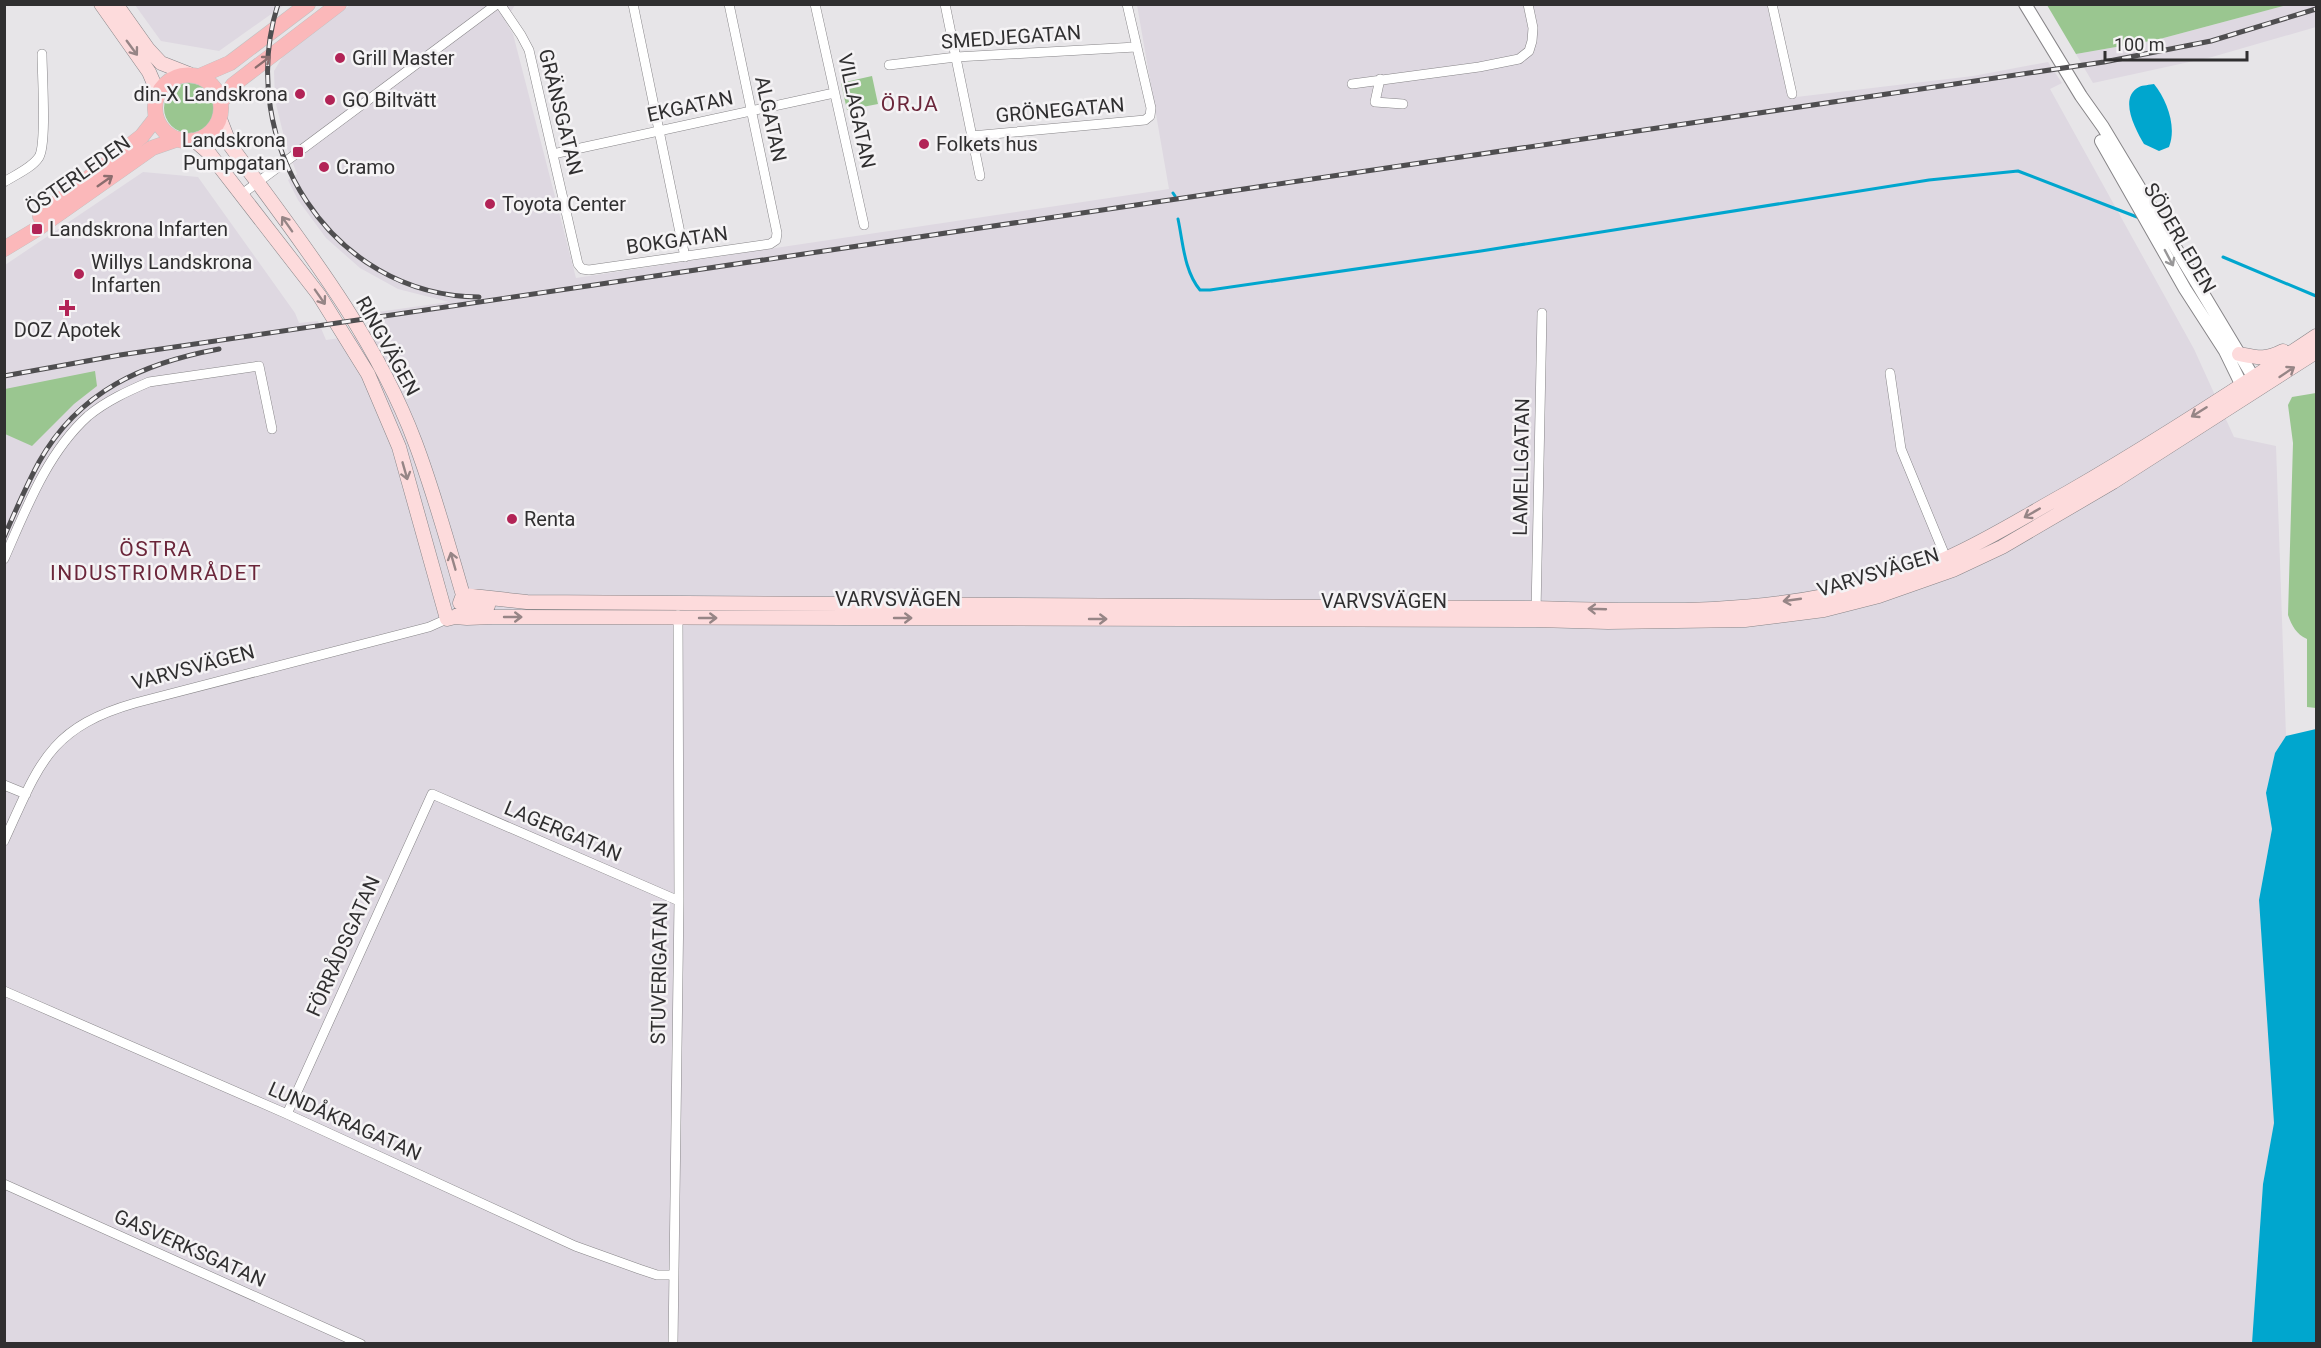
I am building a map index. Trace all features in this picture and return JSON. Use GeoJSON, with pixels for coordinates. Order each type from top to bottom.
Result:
{"type":"FeatureCollection","features":[{"type":"Feature","properties":{"kind":"main road"},"geometry":{"type":"LineString","coordinates":[[101,4],[149,72],[158,93]]}},
{"type":"Feature","properties":{"kind":"main road"},"geometry":{"type":"LineString","coordinates":[[116,4],[148,50],[161,63],[194,75],[216,89],[221,102],[220,119],[210,133],[194,140],[178,139],[164,131],[156,118],[154,108],[158,93],[170,79],[194,75],[230,63],[308,4]]}},
{"type":"Feature","properties":{"kind":"main road"},"geometry":{"type":"LineString","coordinates":[[123,4],[144,36],[148,50]]}},
{"type":"Feature","properties":{"kind":"main road"},"geometry":{"type":"LineString","coordinates":[[221,102],[233,85],[339,4]]}},
{"type":"Feature","properties":{"kind":"main road","name":"ÖSTERLEDEN"},"geometry":{"type":"LineString","coordinates":[[4,249],[32,223],[142,136],[156,118]]}},
{"type":"Feature","properties":{"kind":"main road","name":"RINGVÄGEN"},"geometry":{"type":"LineString","coordinates":[[220,119],[230,145],[335,292],[382,370],[415,441],[463,595]]}},
{"type":"Feature","properties":{"kind":"main road","name":"ÖSTERLEDEN"},"geometry":{"type":"LineString","coordinates":[[4,249],[37,229],[152,148],[178,139]]}},
{"type":"Feature","properties":{"kind":"main road","name":"RINGVÄGEN"},"geometry":{"type":"LineString","coordinates":[[194,140],[209,153],[319,295],[368,374],[399,447],[451,618]]}},
{"type":"Feature","properties":{"kind":"main road"},"geometry":{"type":"LineString","coordinates":[[2240,354],[2270,358],[2316,335]]}},
{"type":"Feature","properties":{"kind":"main road"},"geometry":{"type":"LineString","coordinates":[[2251,387],[2316,335]]}},
{"type":"Feature","properties":{"kind":"main road"},"geometry":{"type":"LineString","coordinates":[[2251,387],[2316,352]]}},
{"type":"Feature","properties":{"kind":"main road","name":"VARVSVÄGEN"},"geometry":{"type":"LineString","coordinates":[[463,595],[527,602],[1536,614],[1608,622],[1745,620],[1835,607],[1878,596],[1949,564],[2012,542],[2113,482],[2251,387]]}},
{"type":"Feature","properties":{"kind":"main road"},"geometry":{"type":"LineString","coordinates":[[451,618],[463,595]]}},
{"type":"Feature","properties":{"kind":"main road","name":"VARVSVÄGEN"},"geometry":{"type":"LineString","coordinates":[[451,618],[468,607],[527,602]]}},
{"type":"Feature","properties":{"kind":"main road","name":"VARVSVÄGEN"},"geometry":{"type":"LineString","coordinates":[[451,618],[1536,614]]}},
{"type":"Feature","properties":{"kind":"street","name":"GRÄNSGATAN"},"geometry":{"type":"LineString","coordinates":[[499,4],[529,50],[582,269]]}},
{"type":"Feature","properties":{"kind":"street"},"geometry":{"type":"LineString","coordinates":[[242,194],[499,4]]}},
{"type":"Feature","properties":{"kind":"street"},"geometry":{"type":"LineString","coordinates":[[633,4],[685,257]]}},
{"type":"Feature","properties":{"kind":"street","name":"ALGATAN"},"geometry":{"type":"LineString","coordinates":[[729,4],[777,233],[776,240]]}},
{"type":"Feature","properties":{"kind":"street","name":"VILLAGATAN"},"geometry":{"type":"LineString","coordinates":[[815,4],[864,225]]}},
{"type":"Feature","properties":{"kind":"street"},"geometry":{"type":"LineString","coordinates":[[945,4],[980,176]]}},
{"type":"Feature","properties":{"kind":"street"},"geometry":{"type":"LineString","coordinates":[[1127,4],[1136,47]]}},
{"type":"Feature","properties":{"kind":"street"},"geometry":{"type":"LineString","coordinates":[[1352,84],[1364,78],[1380,79],[1479,67],[1519,58],[1529,51],[1532,42],[1533,28],[1528,4]]}},
{"type":"Feature","properties":{"kind":"street"},"geometry":{"type":"LineString","coordinates":[[1772,4],[1792,94]]}},
{"type":"Feature","properties":{"kind":"street","name":"SÖDERLEDEN"},"geometry":{"type":"LineString","coordinates":[[2025,4],[2081,96],[2103,127],[2240,354],[2251,387]]}},
{"type":"Feature","properties":{"kind":"street","name":"SMEDJEGATAN"},"geometry":{"type":"LineString","coordinates":[[889,65],[956,57],[1136,47]]}},
{"type":"Feature","properties":{"kind":"street","name":"GRÖNEGATAN"},"geometry":{"type":"LineString","coordinates":[[971,136],[1145,120],[1150,116],[1151,108],[1136,47]]}},
{"type":"Feature","properties":{"kind":"street"},"geometry":{"type":"LineString","coordinates":[[4,182],[35,162],[40,156],[42,54]]}},
{"type":"Feature","properties":{"kind":"street"},"geometry":{"type":"LineString","coordinates":[[1380,79],[1375,102],[1403,104]]}},
{"type":"Feature","properties":{"kind":"street","name":"EKGATAN"},"geometry":{"type":"LineString","coordinates":[[553,154],[834,93]]}},
{"type":"Feature","properties":{"kind":"street","name":"SÖDERLEDEN"},"geometry":{"type":"LineString","coordinates":[[2081,96],[2096,131],[2185,289],[2251,387]]}},
{"type":"Feature","properties":{"kind":"street","name":"BOKGATAN"},"geometry":{"type":"LineString","coordinates":[[582,269],[589,270],[685,257],[770,244],[776,240]]}},
{"type":"Feature","properties":{"kind":"street","name":"LAMELLGATAN"},"geometry":{"type":"LineString","coordinates":[[1536,614],[1542,314]]}},
{"type":"Feature","properties":{"kind":"street"},"geometry":{"type":"LineString","coordinates":[[4,559],[33,497],[53,459],[68,437],[89,416],[110,400],[134,388],[149,382],[259,366],[272,429]]}},
{"type":"Feature","properties":{"kind":"street"},"geometry":{"type":"LineString","coordinates":[[1890,373],[1901,450],[1949,564]]}},
{"type":"Feature","properties":{"kind":"street","name":"STUVERIGATAN"},"geometry":{"type":"LineString","coordinates":[[673,1344],[679,901],[678,603]]}},
{"type":"Feature","properties":{"kind":"street","name":"VARVSVÄGEN"},"geometry":{"type":"LineString","coordinates":[[4,841],[34,775],[54,747],[77,727],[107,711],[429,627],[451,618]]}},
{"type":"Feature","properties":{"kind":"street"},"geometry":{"type":"LineString","coordinates":[[4,785],[26,794]]}},
{"type":"Feature","properties":{"kind":"street","name":"LAGERGATAN"},"geometry":{"type":"LineString","coordinates":[[432,794],[679,901]]}},
{"type":"Feature","properties":{"kind":"street","name":"FÖRRÅDSGATAN"},"geometry":{"type":"LineString","coordinates":[[287,1114],[432,794]]}},
{"type":"Feature","properties":{"kind":"street","name":"LUNDÅKRAGATAN"},"geometry":{"type":"LineString","coordinates":[[4,990],[287,1114],[575,1246],[657,1275],[673,1275]]}},
{"type":"Feature","properties":{"kind":"street","name":"GASVERKSGATAN"},"geometry":{"type":"LineString","coordinates":[[4,1184],[361,1344]]}},
{"type":"Feature","properties":{"kind":"shaded area"},"geometry":{"type":"Polygon","coordinates":[[[135,5],[284,5],[219,51],[161,41],[135,5]]]}},
{"type":"Feature","properties":{"kind":"shaded area"},"geometry":{"type":"Polygon","coordinates":[[[350,5],[515,5],[505,21],[513,34],[576,278],[1169,189],[1137,5],[1767,5],[1788,98],[1973,76],[2048,62],[2062,83],[2050,89],[2194,349],[2234,437],[2276,446],[2286,736],[2275,753],[2266,793],[2272,829],[2259,900],[2274,1123],[2263,1184],[2252,1343],[5,1344],[5,265],[143,172],[198,177],[295,313],[299,323],[318,321],[326,340],[374,333],[363,314],[449,302],[398,289],[360,268],[326,238],[298,200],[288,180],[297,174],[286,145],[275,100],[274,71],[283,56],[350,5]]]}},
{"type":"Feature","properties":{"kind":"shaded area"},"geometry":{"type":"Polygon","coordinates":[[[2287,5],[2316,5],[2316,27],[2212,57],[2093,83],[2076,54],[2156,40],[2287,5]]]}},
{"type":"Feature","properties":{"kind":"green space"},"geometry":{"type":"Polygon","coordinates":[[[2047,5],[2287,5],[2156,40],[2076,54],[2047,5]]]}},
{"type":"Feature","properties":{"kind":"green space"},"geometry":{"type":"Polygon","coordinates":[[[872,76],[878,104],[847,110],[841,83],[872,76]]]}},
{"type":"Feature","properties":{"kind":"green space"},"geometry":{"type":"Polygon","coordinates":[[[189,83],[203,87],[210,94],[214,108],[210,122],[203,129],[189,133],[175,129],[168,122],[164,108],[168,94],[175,87],[189,83]]]}},
{"type":"Feature","properties":{"kind":"green space"},"geometry":{"type":"Polygon","coordinates":[[[95,371],[97,386],[74,404],[32,446],[5,434],[5,389],[95,371]]]}},
{"type":"Feature","properties":{"kind":"green space"},"geometry":{"type":"Polygon","coordinates":[[[2316,393],[2316,708],[2307,707],[2307,639],[2295,629],[2288,615],[2293,443],[2288,405],[2292,397],[2316,393]]]}},
{"type":"Feature","properties":{"kind":"water"},"geometry":{"type":"Polygon","coordinates":[[[2154,84],[2167,106],[2172,131],[2169,147],[2159,151],[2144,144],[2133,123],[2129,106],[2133,92],[2141,86],[2154,84]]]}},
{"type":"Feature","properties":{"kind":"water"},"geometry":{"type":"Polygon","coordinates":[[[2316,729],[2316,1343],[2252,1343],[2263,1184],[2274,1123],[2259,900],[2272,829],[2266,793],[2275,753],[2286,736],[2316,729]]]}},
{"type":"Feature","properties":{"kind":"waterway"},"geometry":{"type":"LineString","coordinates":[[1178,219],[1191,274],[1200,290],[1210,290],[1481,251],[1929,180],[2018,171],[2137,217]]}},
{"type":"Feature","properties":{"kind":"waterway"},"geometry":{"type":"LineString","coordinates":[[2223,257],[2316,296]]}},
{"type":"Feature","properties":{"kind":"railway"},"geometry":{"type":"LineString","coordinates":[[278,4],[268,56],[270,107],[283,156],[306,201],[339,240],[379,270],[426,290],[479,297]]}},
{"type":"Feature","properties":{"kind":"railway"},"geometry":{"type":"LineString","coordinates":[[4,376],[120,355],[2104,62],[2211,41],[2316,9]]}},
{"type":"Feature","properties":{"kind":"railway"},"geometry":{"type":"LineString","coordinates":[[4,537],[39,462],[55,437],[73,416],[93,399],[139,372],[191,355],[219,349]]}},
{"type":"Feature","properties":{"kind":"place","name":"Grill Master"},"geometry":{"type":"Point","coordinates":[340,58]}},
{"type":"Feature","properties":{"kind":"place","name":"din-X Landskrona"},"geometry":{"type":"Point","coordinates":[300,94]}},
{"type":"Feature","properties":{"kind":"place","name":"GO Biltvätt"},"geometry":{"type":"Point","coordinates":[330,100]}},
{"type":"Feature","properties":{"kind":"place","name":"Folkets hus"},"geometry":{"type":"Point","coordinates":[924,144]}},
{"type":"Feature","properties":{"kind":"place","name":"Landskrona Pumpgatan"},"geometry":{"type":"Point","coordinates":[298,152]}},
{"type":"Feature","properties":{"kind":"place","name":"Cramo"},"geometry":{"type":"Point","coordinates":[324,167]}},
{"type":"Feature","properties":{"kind":"place","name":"Toyota Center"},"geometry":{"type":"Point","coordinates":[490,204]}},
{"type":"Feature","properties":{"kind":"place","name":"Landskrona Infarten"},"geometry":{"type":"Point","coordinates":[37,229]}},
{"type":"Feature","properties":{"kind":"place","name":"Willys Landskrona Infarten"},"geometry":{"type":"Point","coordinates":[79,274]}},
{"type":"Feature","properties":{"kind":"place","name":"DOZ Apotek"},"geometry":{"type":"Point","coordinates":[67,308]}},
{"type":"Feature","properties":{"kind":"place","name":"Renta"},"geometry":{"type":"Point","coordinates":[512,519]}},
{"type":"Feature","properties":{"kind":"district","name":"ÖRJA"},"geometry":{"type":"Point","coordinates":[910,104]}},
{"type":"Feature","properties":{"kind":"district","name":"ÖSTRA INDUSTRIOMRÅDET"},"geometry":{"type":"Point","coordinates":[156,561]}}]}
